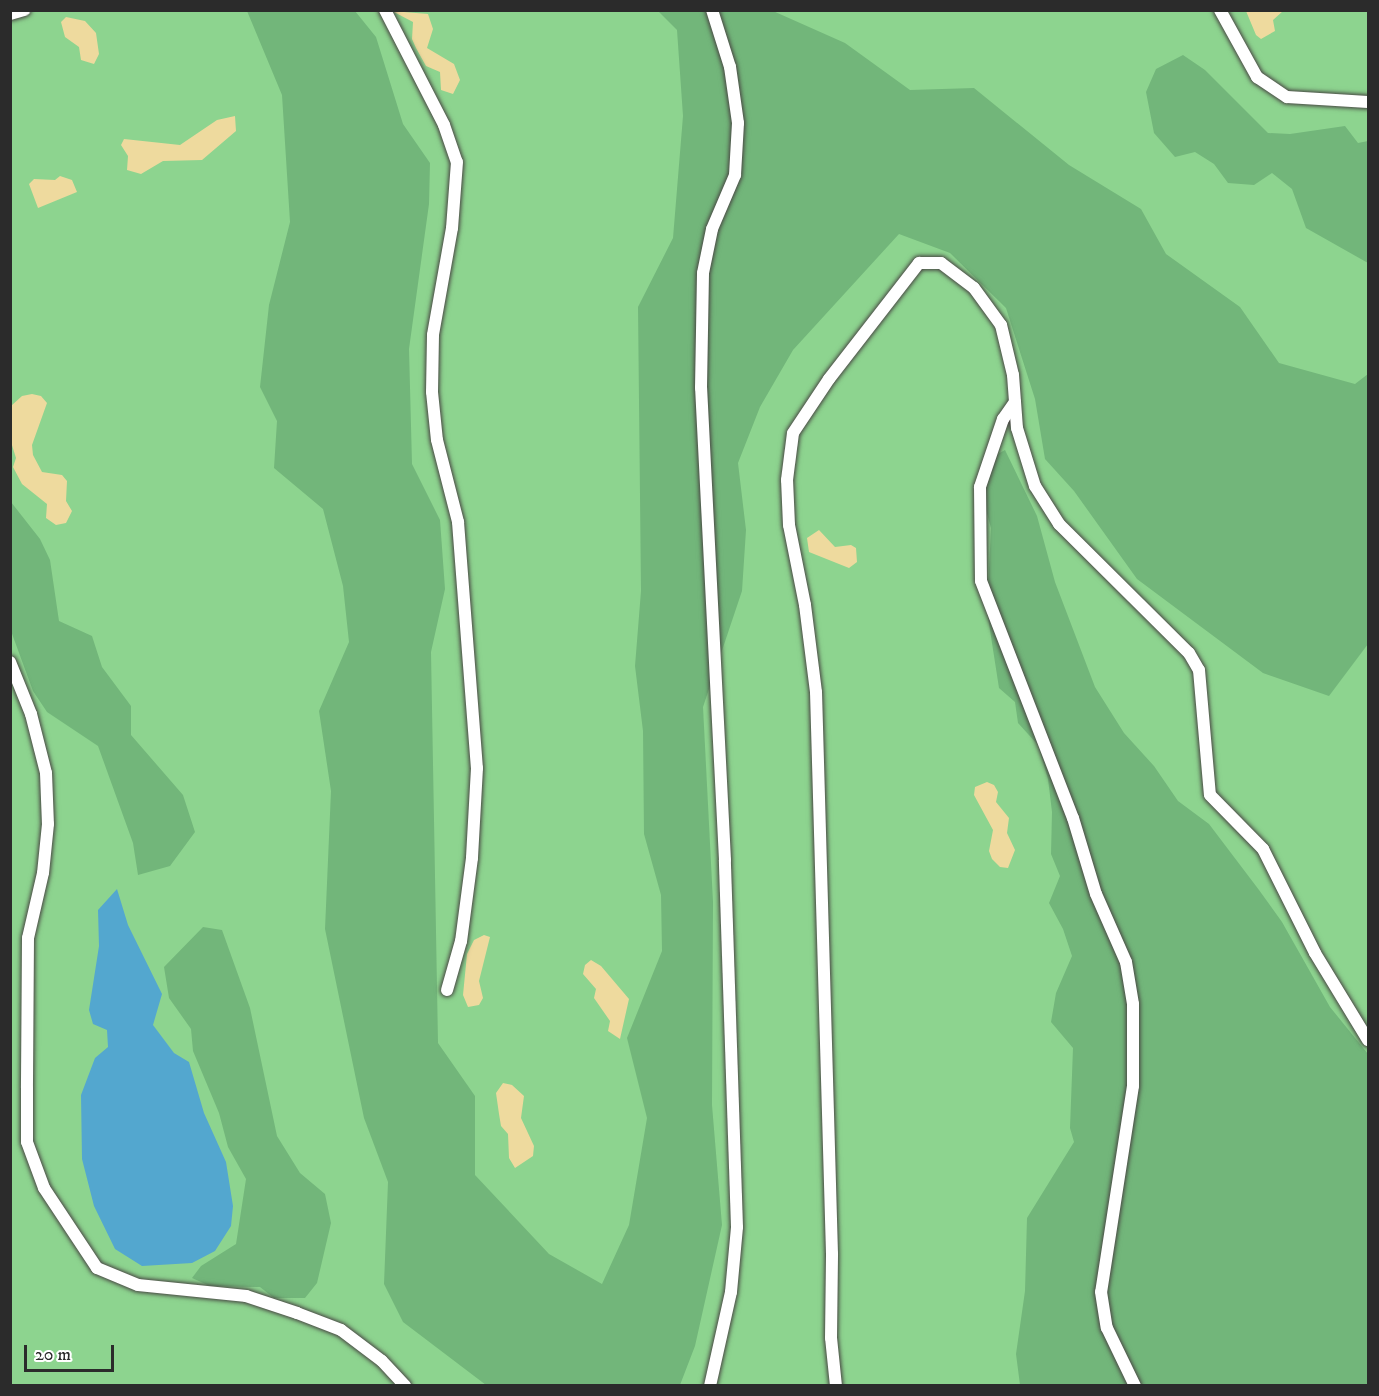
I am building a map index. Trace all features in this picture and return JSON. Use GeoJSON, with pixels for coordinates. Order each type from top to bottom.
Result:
{"type":"FeatureCollection","features":[{"type":"Feature","properties":{"kind":"lane"},"geometry":{"type":"LineString","coordinates":[[10,14],[24,10]]}},
{"type":"Feature","properties":{"kind":"lane"},"geometry":{"type":"LineString","coordinates":[[385,10],[444,125],[457,162],[452,228],[433,336],[432,392],[437,440],[458,522],[477,768],[472,858],[462,931],[447,990]]}},
{"type":"Feature","properties":{"kind":"lane"},"geometry":{"type":"LineString","coordinates":[[710,1386],[731,1292],[737,1203],[725,860],[701,388],[703,285],[712,229],[735,175],[738,123],[730,67],[712,10]]}},
{"type":"Feature","properties":{"kind":"lane"},"geometry":{"type":"LineString","coordinates":[[1220,10],[1257,77],[1287,97],[1368,102]]}},
{"type":"Feature","properties":{"kind":"lane"},"geometry":{"type":"LineString","coordinates":[[836,1386],[831,1338],[832,1254],[816,692],[805,605],[789,525],[787,480],[793,434],[830,379],[919,263],[942,263],[974,288],[1001,325],[1015,402],[1017,428],[1035,486],[1059,524],[1194,661],[1199,670],[1210,795],[1263,849],[1315,953],[1348,1012],[1368,1040]]}},
{"type":"Feature","properties":{"kind":"lane"},"geometry":{"type":"LineString","coordinates":[[1015,402],[1003,419],[981,487],[981,580],[1073,818],[1096,894],[1126,962],[1133,1004],[1132,1086],[1101,1292],[1107,1328],[1135,1386]]}},
{"type":"Feature","properties":{"kind":"lane"},"geometry":{"type":"LineString","coordinates":[[10,662],[31,714],[46,773],[48,824],[43,873],[28,938],[27,1110],[27,1142],[44,1188],[97,1268],[138,1285],[246,1296],[297,1313],[341,1330],[382,1361],[405,1386]]}},
{"type":"Feature","properties":{"kind":"green space"},"geometry":{"type":"Polygon","coordinates":[[[11,11],[1368,11],[1368,1385],[11,1385],[11,11]]]}},
{"type":"Feature","properties":{"kind":"green space"},"geometry":{"type":"Polygon","coordinates":[[[247,11],[355,11],[376,37],[403,124],[430,163],[429,204],[409,349],[412,464],[440,520],[445,589],[431,652],[438,1043],[475,1096],[475,1175],[549,1254],[602,1284],[629,1225],[647,1118],[627,1038],[662,951],[661,895],[644,834],[643,731],[635,666],[641,591],[638,307],[673,238],[683,116],[677,30],[658,11],[773,11],[845,43],[910,90],[974,88],[1069,165],[1141,209],[1166,254],[1240,307],[1279,363],[1355,384],[1368,374],[1368,644],[1329,696],[1263,673],[1137,579],[1074,491],[1045,459],[1035,399],[1006,308],[950,253],[899,234],[793,350],[760,407],[738,463],[746,530],[742,591],[703,707],[713,902],[712,1105],[722,1225],[695,1346],[680,1385],[486,1385],[403,1322],[384,1284],[388,1182],[364,1118],[325,929],[331,791],[319,711],[349,642],[343,586],[323,509],[274,468],[277,421],[260,387],[269,305],[290,222],[282,95],[247,11]]]}},
{"type":"Feature","properties":{"kind":"green space"},"geometry":{"type":"Polygon","coordinates":[[[1183,55],[1205,70],[1268,133],[1290,134],[1345,126],[1358,143],[1368,141],[1368,263],[1306,228],[1292,189],[1272,173],[1254,185],[1228,183],[1214,164],[1195,152],[1175,157],[1154,133],[1146,92],[1156,69],[1183,55]]]}},
{"type":"Feature","properties":{"kind":"green space"},"geometry":{"type":"Polygon","coordinates":[[[1005,450],[1037,516],[1055,582],[1095,687],[1124,733],[1154,766],[1178,801],[1209,824],[1259,890],[1282,922],[1330,1007],[1368,1054],[1368,1385],[1020,1385],[1016,1354],[1025,1291],[1027,1218],[1074,1142],[1070,1128],[1073,1048],[1051,1022],[1056,993],[1072,956],[1063,929],[1049,903],[1060,876],[1051,854],[1052,812],[1048,779],[1038,745],[1018,723],[1015,702],[999,688],[987,611],[991,528],[985,506],[987,460],[1005,450]]]}},
{"type":"Feature","properties":{"kind":"green space"},"geometry":{"type":"Polygon","coordinates":[[[11,502],[40,539],[50,560],[59,621],[92,636],[102,667],[131,706],[131,735],[183,795],[195,832],[170,866],[138,875],[133,843],[98,746],[47,712],[33,691],[11,631],[11,502]]]}},
{"type":"Feature","properties":{"kind":"green space"},"geometry":{"type":"Polygon","coordinates":[[[203,927],[222,930],[250,1008],[277,1136],[300,1173],[325,1194],[331,1223],[317,1283],[305,1298],[274,1298],[260,1287],[210,1286],[192,1278],[201,1266],[236,1244],[246,1179],[228,1147],[219,1113],[193,1051],[191,1029],[169,998],[164,967],[203,927]]]}},
{"type":"Feature","properties":{"kind":"sand"},"geometry":{"type":"Polygon","coordinates":[[[392,11],[428,14],[433,29],[427,48],[454,64],[460,80],[453,94],[441,90],[440,72],[426,66],[416,48],[412,39],[413,22],[392,11]]]}},
{"type":"Feature","properties":{"kind":"sand"},"geometry":{"type":"Polygon","coordinates":[[[1246,11],[1283,11],[1273,20],[1275,31],[1261,39],[1256,35],[1246,11]]]}},
{"type":"Feature","properties":{"kind":"sand"},"geometry":{"type":"Polygon","coordinates":[[[66,17],[85,21],[96,33],[99,54],[94,64],[81,60],[79,47],[65,37],[61,22],[66,17]]]}},
{"type":"Feature","properties":{"kind":"sand"},"geometry":{"type":"Polygon","coordinates":[[[235,116],[236,131],[202,160],[163,161],[141,174],[127,170],[128,156],[121,145],[124,139],[180,145],[217,120],[235,116]]]}},
{"type":"Feature","properties":{"kind":"sand"},"geometry":{"type":"Polygon","coordinates":[[[60,176],[72,180],[77,192],[38,208],[29,184],[34,179],[55,180],[60,176]]]}},
{"type":"Feature","properties":{"kind":"sand"},"geometry":{"type":"Polygon","coordinates":[[[32,394],[41,396],[47,403],[32,445],[33,455],[42,472],[62,475],[67,481],[66,501],[72,511],[66,523],[56,525],[46,518],[47,504],[22,484],[13,467],[16,458],[11,442],[11,406],[22,396],[32,394]]]}},
{"type":"Feature","properties":{"kind":"sand"},"geometry":{"type":"Polygon","coordinates":[[[819,530],[835,547],[851,545],[856,548],[857,562],[849,568],[809,552],[807,538],[819,530]]]}},
{"type":"Feature","properties":{"kind":"sand"},"geometry":{"type":"Polygon","coordinates":[[[987,782],[994,785],[998,792],[996,802],[1009,818],[1007,833],[1015,850],[1008,868],[1000,867],[992,859],[989,851],[993,830],[974,795],[975,787],[987,782]]]}},
{"type":"Feature","properties":{"kind":"sand"},"geometry":{"type":"Polygon","coordinates":[[[484,935],[490,937],[479,981],[483,998],[479,1005],[468,1007],[463,995],[467,954],[474,940],[484,935]]]}},
{"type":"Feature","properties":{"kind":"sand"},"geometry":{"type":"Polygon","coordinates":[[[591,960],[601,966],[629,999],[620,1039],[608,1031],[610,1021],[594,998],[596,989],[583,974],[585,965],[591,960]]]}},
{"type":"Feature","properties":{"kind":"sand"},"geometry":{"type":"Polygon","coordinates":[[[503,1083],[512,1085],[524,1096],[521,1118],[534,1146],[533,1156],[515,1168],[509,1158],[508,1134],[501,1126],[496,1093],[503,1083]]]}},
{"type":"Feature","properties":{"kind":"water"},"geometry":{"type":"Polygon","coordinates":[[[117,889],[128,925],[162,994],[153,1025],[174,1053],[189,1062],[204,1113],[226,1162],[233,1206],[231,1226],[215,1251],[192,1263],[142,1266],[115,1249],[94,1206],[82,1159],[81,1095],[95,1058],[108,1047],[107,1030],[93,1024],[89,1010],[99,946],[98,910],[117,889]]]}}]}
